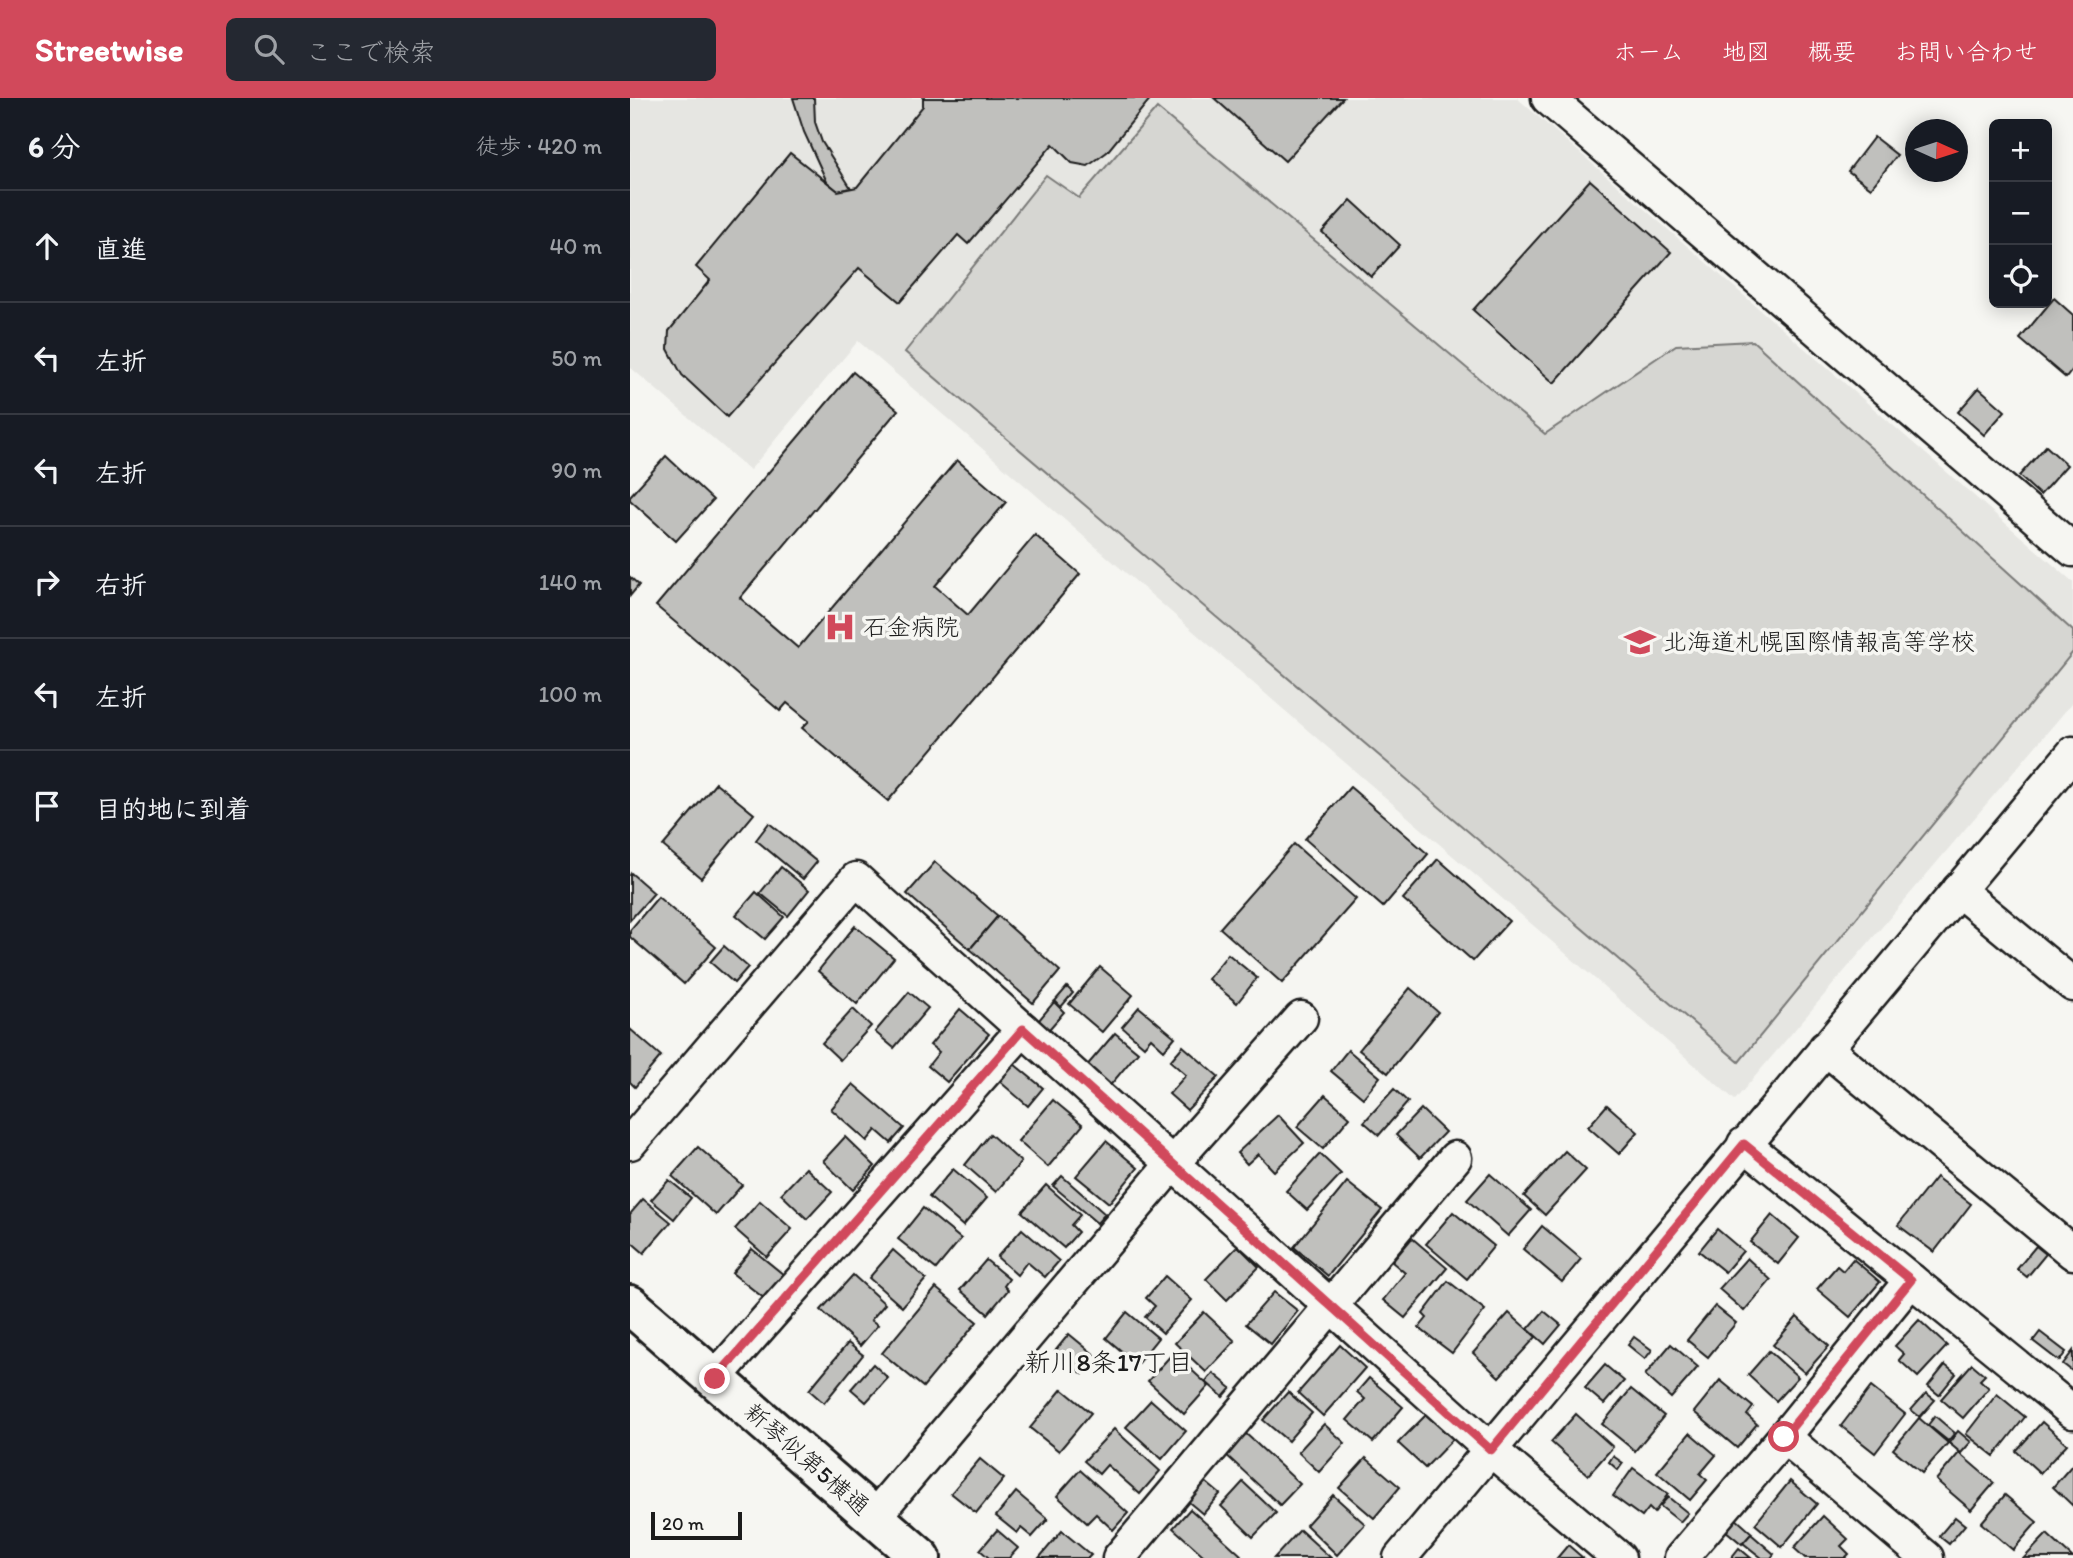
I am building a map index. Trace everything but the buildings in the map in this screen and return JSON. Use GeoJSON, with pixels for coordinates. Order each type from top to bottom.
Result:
{"type":"FeatureCollection","features":[{"type":"Feature","properties":{"kind":"street"},"geometry":{"type":"LineString","coordinates":[[1548,98],[2073,550]]}},
{"type":"Feature","properties":{"kind":"street"},"geometry":{"type":"LineString","coordinates":[[1400,1558],[2073,753]]}},
{"type":"Feature","properties":{"kind":"street"},"geometry":{"type":"LineString","coordinates":[[630,1143],[856,878],[1491,1450],[1619,1558]]}},
{"type":"Feature","properties":{"kind":"street"},"geometry":{"type":"LineString","coordinates":[[1958,890],[2073,985]]}},
{"type":"Feature","properties":{"kind":"street"},"geometry":{"type":"LineString","coordinates":[[874,1517],[1173,1163],[1301,1018]]}},
{"type":"Feature","properties":{"kind":"street"},"geometry":{"type":"LineString","coordinates":[[715,1379],[1023,1029]]}},
{"type":"Feature","properties":{"kind":"street"},"geometry":{"type":"LineString","coordinates":[[1825,1048],[2073,1253]]}},
{"type":"Feature","properties":{"kind":"street"},"geometry":{"type":"LineString","coordinates":[[1744,1144],[2073,1412]]}},
{"type":"Feature","properties":{"kind":"street"},"geometry":{"type":"LineString","coordinates":[[1119,1558],[1455,1158]]}},
{"type":"Feature","properties":{"kind":"street"},"geometry":{"type":"LineString","coordinates":[[1681,1558],[1784,1437],[1911,1280]]}},
{"type":"Feature","properties":{"kind":"street","name":"新琴似第5横通"},"geometry":{"type":"LineString","coordinates":[[630,1306],[921,1558]]}},
{"type":"Feature","properties":{"kind":"street"},"geometry":{"type":"LineString","coordinates":[[1784,1437],[1927,1558]]}},
{"type":"Feature","properties":{"kind":"shaded area","name":"北海道札幌国際情報高等学校"},"geometry":{"type":"Polygon","coordinates":[[[630,98],[1517,98],[2073,582],[2073,702],[1735,1100],[858,341],[750,470],[630,367],[630,98]]]}},
{"type":"Feature","properties":{"kind":"shaded area","name":"北海道札幌国際情報高等学校"},"geometry":{"type":"Polygon","coordinates":[[[1157,108],[1545,434],[1676,345],[1753,341],[2073,631],[2073,652],[1739,1062],[905,352],[1046,175],[1079,198],[1157,108]]]}},
{"type":"Feature","properties":{"kind":"place","name":"石金病院"},"geometry":{"type":"Point","coordinates":[840,627]}},
{"type":"Feature","properties":{"kind":"place","name":"北海道札幌国際情報高等学校"},"geometry":{"type":"Point","coordinates":[1640,642]}},
{"type":"Feature","properties":{"kind":"district","name":"新川8条17丁目"},"geometry":{"type":"Point","coordinates":[1109,1362]}},
{"type":"Feature","properties":{"kind":"route"},"geometry":{"type":"LineString","coordinates":[[715,1379],[1023,1029],[1491,1450],[1744,1144],[1911,1280],[1784,1437]]}}]}
